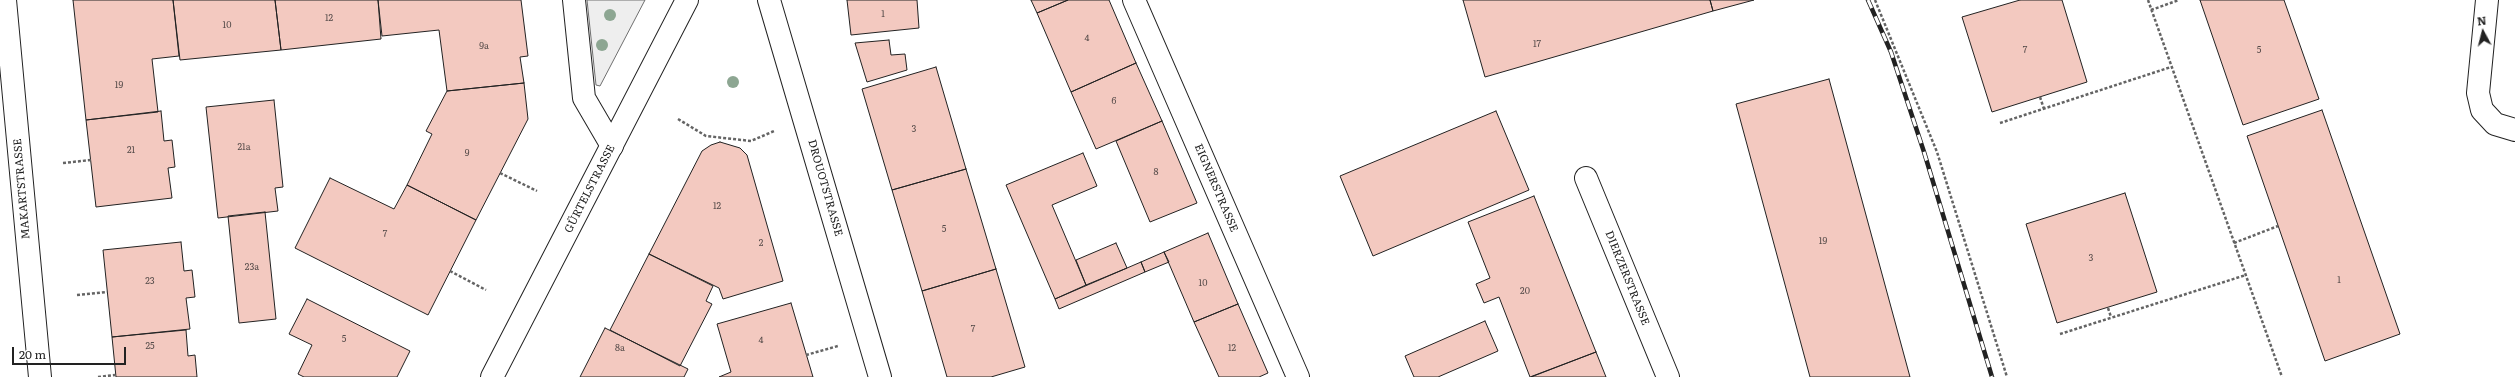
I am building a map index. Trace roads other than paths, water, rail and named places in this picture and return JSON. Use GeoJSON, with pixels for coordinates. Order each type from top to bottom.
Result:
{"type":"FeatureCollection","features":[{"type":"Feature","properties":{"kind":"street","name":"MAKARTSTRASSE"},"geometry":{"type":"LineString","coordinates":[[5,0],[40,377]]}},
{"type":"Feature","properties":{"kind":"street"},"geometry":{"type":"LineString","coordinates":[[574,0],[584,98],[612,146]]}},
{"type":"Feature","properties":{"kind":"street","name":"GÜRTELSTRASSE"},"geometry":{"type":"LineString","coordinates":[[492,377],[687,0]]}},
{"type":"Feature","properties":{"kind":"street","name":"DROUOTSTRASSE"},"geometry":{"type":"LineString","coordinates":[[769,0],[880,377]]}},
{"type":"Feature","properties":{"kind":"street","name":"EIGNERSTRASSE"},"geometry":{"type":"LineString","coordinates":[[1134,0],[1298,377]]}},
{"type":"Feature","properties":{"kind":"street"},"geometry":{"type":"LineString","coordinates":[[2487,0],[2478,93],[2482,110],[2495,124],[2515,130]]}},
{"type":"Feature","properties":{"kind":"street","name":"DIERZERSTRASSE"},"geometry":{"type":"LineString","coordinates":[[1586,178],[1668,377]]}},
{"type":"Feature","properties":{"kind":"railway"},"geometry":{"type":"LineString","coordinates":[[1868,0],[1891,52],[1924,152],[1992,377]]}}]}
